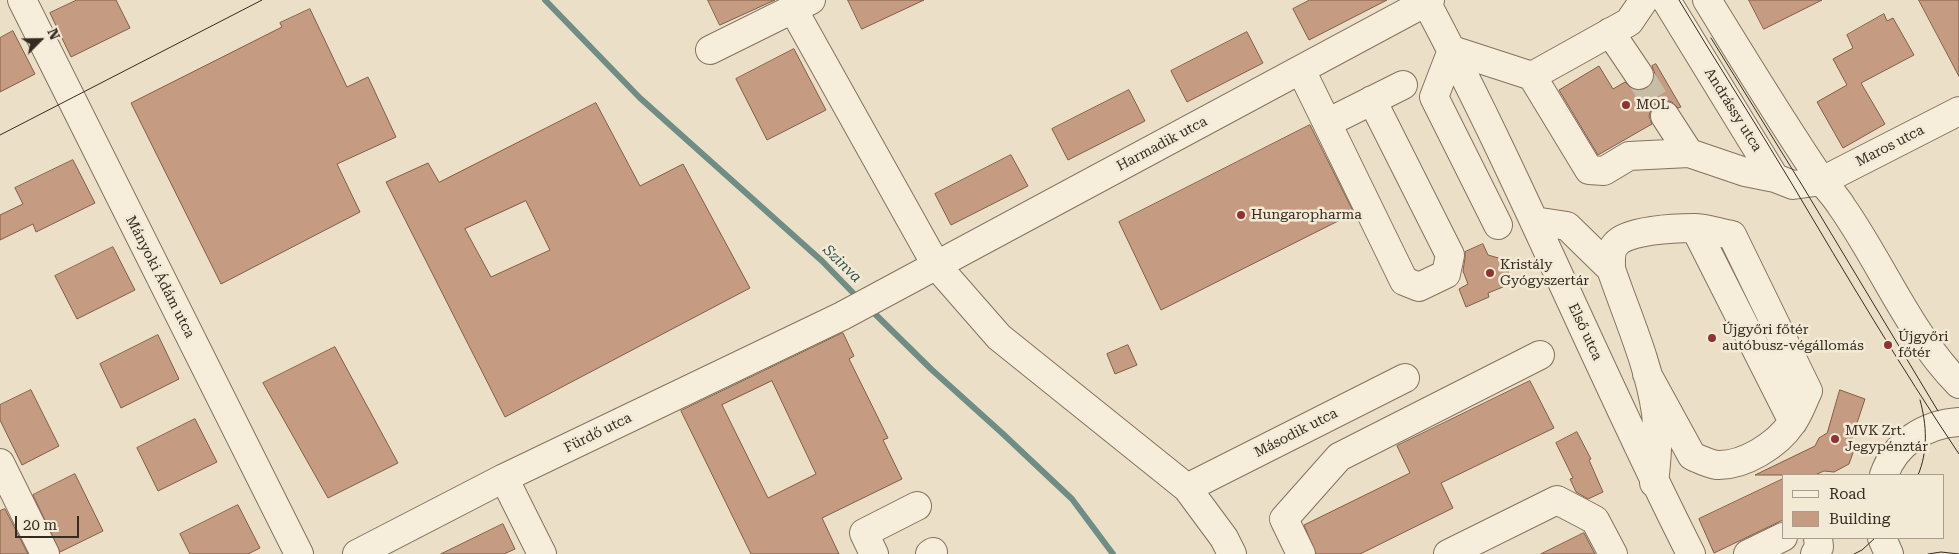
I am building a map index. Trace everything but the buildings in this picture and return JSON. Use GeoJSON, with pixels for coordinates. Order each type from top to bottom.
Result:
{"type":"FeatureCollection","features":[{"type":"Feature","properties":{"kind":"street","name":"Mányoki Ádám utca"},"geometry":{"type":"LineString","coordinates":[[22,0],[298,554]]}},
{"type":"Feature","properties":{"kind":"street"},"geometry":{"type":"LineString","coordinates":[[1532,76],[1629,22],[1644,0]]}},
{"type":"Feature","properties":{"kind":"street","name":"Andrássy utca"},"geometry":{"type":"LineString","coordinates":[[1666,0],[1775,178]]}},
{"type":"Feature","properties":{"kind":"street"},"geometry":{"type":"LineString","coordinates":[[1707,0],[1777,113],[1822,181],[1842,207],[1922,337],[1944,368],[1959,384]]}},
{"type":"Feature","properties":{"kind":"street","name":"Első utca"},"geometry":{"type":"LineString","coordinates":[[1427,1],[1534,221],[1654,482],[1691,554]]}},
{"type":"Feature","properties":{"kind":"street","name":"Harmadik utca"},"geometry":{"type":"LineString","coordinates":[[894,288],[1427,1]]}},
{"type":"Feature","properties":{"kind":"street"},"geometry":{"type":"LineString","coordinates":[[710,50],[802,5],[936,265],[999,337],[1187,488],[1224,538],[1232,554]]}},
{"type":"Feature","properties":{"kind":"street"},"geometry":{"type":"LineString","coordinates":[[1610,32],[1638,75]]}},
{"type":"Feature","properties":{"kind":"street"},"geometry":{"type":"LineString","coordinates":[[1498,225],[1434,98],[1452,50],[1532,76],[1589,170],[1604,171],[1629,156],[1689,153],[1745,172],[1775,178],[1793,185],[1822,181]]}},
{"type":"Feature","properties":{"kind":"street"},"geometry":{"type":"LineString","coordinates":[[1301,70],[1404,281],[1419,287],[1446,274],[1450,255],[1372,100]]}},
{"type":"Feature","properties":{"kind":"street"},"geometry":{"type":"LineString","coordinates":[[1327,123],[1403,85]]}},
{"type":"Feature","properties":{"kind":"street","name":"Maros utca"},"geometry":{"type":"LineString","coordinates":[[1822,181],[1959,111]]}},
{"type":"Feature","properties":{"kind":"street"},"geometry":{"type":"LineString","coordinates":[[1665,116],[1689,153]]}},
{"type":"Feature","properties":{"kind":"street"},"geometry":{"type":"LineString","coordinates":[[1534,221],[1567,226],[1611,270]]}},
{"type":"Feature","properties":{"kind":"street"},"geometry":{"type":"LineString","coordinates":[[1648,374],[1692,456],[1716,465],[1737,463],[1760,451],[1779,438],[1793,422],[1808,391],[1732,235],[1695,228],[1639,233],[1622,238],[1615,245],[1612,254],[1611,270],[1648,374],[1656,413],[1658,452],[1654,482]]}},
{"type":"Feature","properties":{"kind":"street","name":"Fürdő utca"},"geometry":{"type":"LineString","coordinates":[[357,554],[504,478],[842,316],[894,288]]}},
{"type":"Feature","properties":{"kind":"street"},"geometry":{"type":"LineString","coordinates":[[1301,554],[1284,519],[1338,457],[1540,355]]}},
{"type":"Feature","properties":{"kind":"street","name":"Második utca"},"geometry":{"type":"LineString","coordinates":[[1187,488],[1405,378]]}},
{"type":"Feature","properties":{"kind":"street"},"geometry":{"type":"LineString","coordinates":[[1885,474],[1899,450],[1912,438],[1926,429],[1959,422]]}},
{"type":"Feature","properties":{"kind":"street"},"geometry":{"type":"LineString","coordinates":[[0,463],[45,554]]}},
{"type":"Feature","properties":{"kind":"street"},"geometry":{"type":"LineString","coordinates":[[504,478],[542,554]]}},
{"type":"Feature","properties":{"kind":"street"},"geometry":{"type":"LineString","coordinates":[[1448,554],[1557,500],[1595,520],[1612,554]]}},
{"type":"Feature","properties":{"kind":"street"},"geometry":{"type":"LineString","coordinates":[[874,554],[864,534],[917,506]]}},
{"type":"Feature","properties":{"kind":"street"},"geometry":{"type":"LineString","coordinates":[[1748,554],[1782,537]]}},
{"type":"Feature","properties":{"kind":"street"},"geometry":{"type":"LineString","coordinates":[[1815,554],[1819,547],[1818,539]]}},
{"type":"Feature","properties":{"kind":"street"},"geometry":{"type":"LineString","coordinates":[[1878,539],[1878,554]]}},
{"type":"Feature","properties":{"kind":"street"},"geometry":{"type":"LineString","coordinates":[[1882,539],[1890,554]]}},
{"type":"Feature","properties":{"kind":"waterway","name":"Szinva"},"geometry":{"type":"LineString","coordinates":[[545,0],[640,98],[822,261],[859,299]]}},
{"type":"Feature","properties":{"kind":"waterway","name":"Szinva"},"geometry":{"type":"LineString","coordinates":[[870,309],[931,369],[1072,499],[1113,554]]}},
{"type":"Feature","properties":{"kind":"tunnel"},"geometry":{"type":"LineString","coordinates":[[1639,75],[1665,116]]}},
{"type":"Feature","properties":{"kind":"tram line"},"geometry":{"type":"LineString","coordinates":[[0,135],[262,0]]}},
{"type":"Feature","properties":{"kind":"tram line"},"geometry":{"type":"LineString","coordinates":[[1679,0],[1874,320],[1959,454]]}},
{"type":"Feature","properties":{"kind":"tram line"},"geometry":{"type":"LineString","coordinates":[[1711,38],[1938,411]]}},
{"type":"Feature","properties":{"kind":"tram line"},"geometry":{"type":"LineString","coordinates":[[1918,474],[1925,448],[1924,419],[1920,400]]}},
{"type":"Feature","properties":{"kind":"tram line"},"geometry":{"type":"LineString","coordinates":[[1854,554],[1862,550],[1874,539]]}},
{"type":"Feature","properties":{"kind":"tram line"},"geometry":{"type":"LineString","coordinates":[[1928,554],[1941,552],[1959,554]]}},
{"type":"Feature","properties":{"kind":"place","name":"MOL"},"geometry":{"type":"Point","coordinates":[1626,105]}},
{"type":"Feature","properties":{"kind":"place","name":"Hungaropharma"},"geometry":{"type":"Point","coordinates":[1241,215]}},
{"type":"Feature","properties":{"kind":"place","name":"Kristály Gyógyszertár"},"geometry":{"type":"Point","coordinates":[1490,273]}},
{"type":"Feature","properties":{"kind":"place","name":"Újgyőri főtér autóbusz-végállomás"},"geometry":{"type":"Point","coordinates":[1712,338]}},
{"type":"Feature","properties":{"kind":"place","name":"Újgyőri főtér"},"geometry":{"type":"Point","coordinates":[1888,345]}},
{"type":"Feature","properties":{"kind":"place","name":"MVK Zrt. Jegypénztár"},"geometry":{"type":"Point","coordinates":[1835,439]}}]}
